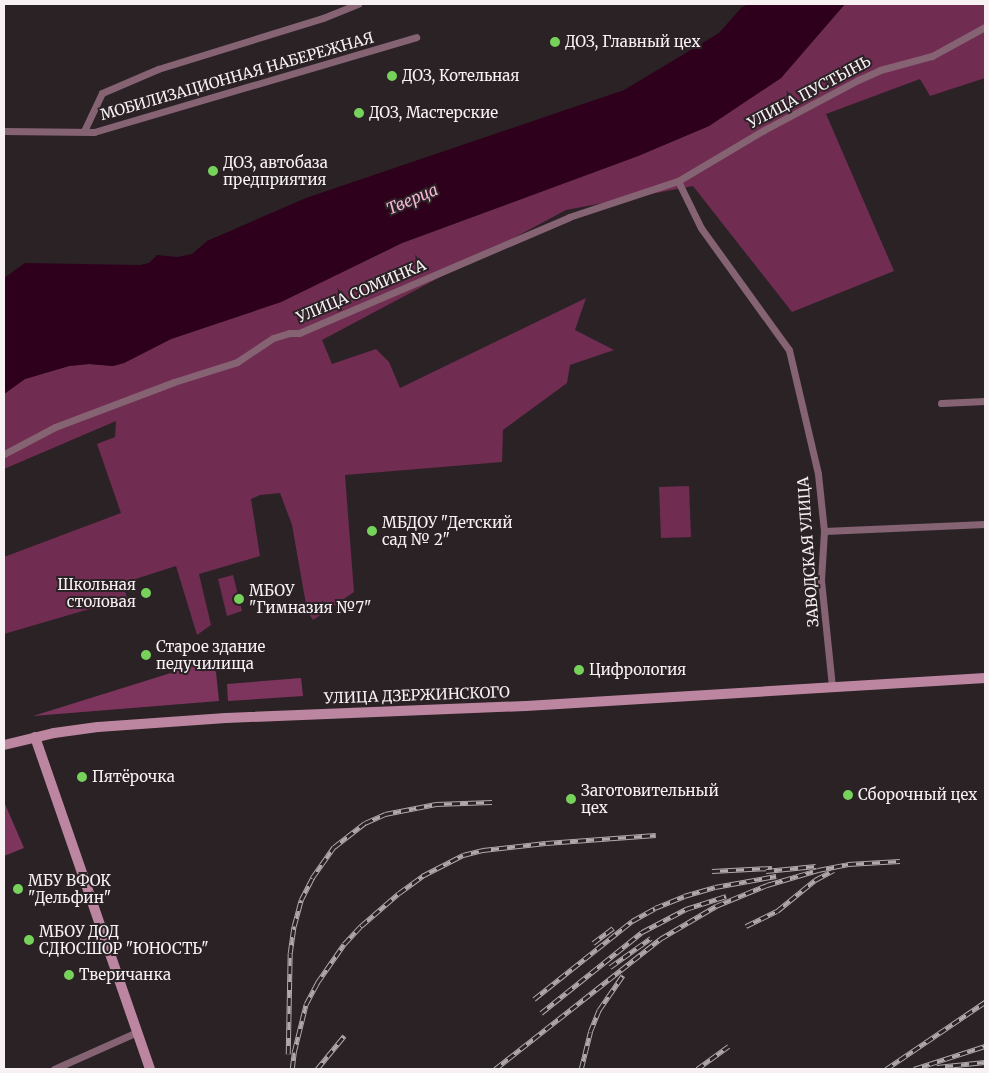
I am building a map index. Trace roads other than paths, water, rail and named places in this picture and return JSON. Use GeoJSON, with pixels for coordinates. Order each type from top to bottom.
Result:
{"type":"FeatureCollection","features":[{"type":"Feature","properties":{"kind":"main road","name":"УЛИЦА ДЗЕРЖИНСКОГО"},"geometry":{"type":"LineString","coordinates":[[4,745],[35,737],[98,727],[226,718],[526,706],[985,678]]}},
{"type":"Feature","properties":{"kind":"main road"},"geometry":{"type":"LineString","coordinates":[[35,737],[150,1069]]}},
{"type":"Feature","properties":{"kind":"street"},"geometry":{"type":"LineString","coordinates":[[84,131],[102,93],[158,69],[323,18],[358,4]]}},
{"type":"Feature","properties":{"kind":"street","name":"УЛИЦА ПУСТЫНЬ"},"geometry":{"type":"LineString","coordinates":[[678,181],[764,130],[858,80],[880,70],[932,56],[985,27]]}},
{"type":"Feature","properties":{"kind":"street","name":"МОБИЛИЗАЦИОННАЯ НАБЕРЕЖНАЯ"},"geometry":{"type":"LineString","coordinates":[[4,131],[94,132],[416,37]]}},
{"type":"Feature","properties":{"kind":"street","name":"УЛИЦА СОМИНКА"},"geometry":{"type":"LineString","coordinates":[[4,454],[55,427],[174,382],[237,362],[273,338],[289,333],[299,333],[569,218],[678,181]]}},
{"type":"Feature","properties":{"kind":"street","name":"ЗАВОДСКАЯ УЛИЦА"},"geometry":{"type":"LineString","coordinates":[[678,181],[700,228],[789,350],[818,474],[824,531],[821,580],[832,687]]}},
{"type":"Feature","properties":{"kind":"street"},"geometry":{"type":"LineString","coordinates":[[941,403],[985,401]]}},
{"type":"Feature","properties":{"kind":"street"},"geometry":{"type":"LineString","coordinates":[[824,531],[985,524]]}},
{"type":"Feature","properties":{"kind":"street"},"geometry":{"type":"LineString","coordinates":[[54,1069],[137,1032]]}},
{"type":"Feature","properties":{"kind":"water","name":"Тверца"},"geometry":{"type":"Polygon","coordinates":[[[748,4],[845,4],[781,78],[709,126],[638,156],[402,243],[281,302],[171,339],[124,363],[113,366],[89,364],[69,366],[25,379],[4,394],[4,278],[25,263],[140,265],[149,263],[157,255],[177,257],[192,254],[207,241],[306,198],[624,90],[719,33],[741,8],[748,4]]]}},
{"type":"Feature","properties":{"kind":"railway"},"geometry":{"type":"LineString","coordinates":[[288,1054],[290,953],[294,926],[301,900],[312,878],[334,847],[365,823],[385,814],[436,804],[492,802]]}},
{"type":"Feature","properties":{"kind":"railway"},"geometry":{"type":"LineString","coordinates":[[292,1069],[294,1052],[306,1004],[317,983],[344,944],[361,926],[422,876],[463,855],[483,850],[546,843],[656,835]]}},
{"type":"Feature","properties":{"kind":"railway"},"geometry":{"type":"LineString","coordinates":[[495,1069],[660,939],[716,906],[767,885],[818,870],[848,864],[900,861]]}},
{"type":"Feature","properties":{"kind":"railway"},"geometry":{"type":"LineString","coordinates":[[766,871],[816,866]]}},
{"type":"Feature","properties":{"kind":"railway"},"geometry":{"type":"LineString","coordinates":[[712,871],[772,868]]}},
{"type":"Feature","properties":{"kind":"railway"},"geometry":{"type":"LineString","coordinates":[[746,926],[777,911],[815,880],[834,870]]}},
{"type":"Feature","properties":{"kind":"railway"},"geometry":{"type":"LineString","coordinates":[[534,999],[632,921],[655,908],[684,896],[715,887],[776,876]]}},
{"type":"Feature","properties":{"kind":"railway"},"geometry":{"type":"LineString","coordinates":[[541,1013],[642,932],[686,909],[726,896]]}},
{"type":"Feature","properties":{"kind":"railway"},"geometry":{"type":"LineString","coordinates":[[593,943],[613,928]]}},
{"type":"Feature","properties":{"kind":"railway"},"geometry":{"type":"LineString","coordinates":[[610,967],[651,938]]}},
{"type":"Feature","properties":{"kind":"railway"},"geometry":{"type":"LineString","coordinates":[[581,1069],[590,1032],[599,1010],[623,975]]}},
{"type":"Feature","properties":{"kind":"railway"},"geometry":{"type":"LineString","coordinates":[[886,1069],[985,1002]]}},
{"type":"Feature","properties":{"kind":"railway"},"geometry":{"type":"LineString","coordinates":[[317,1069],[344,1036]]}},
{"type":"Feature","properties":{"kind":"railway"},"geometry":{"type":"LineString","coordinates":[[697,1069],[729,1046]]}},
{"type":"Feature","properties":{"kind":"railway"},"geometry":{"type":"LineString","coordinates":[[914,1069],[985,1046]]}},
{"type":"Feature","properties":{"kind":"railway"},"geometry":{"type":"LineString","coordinates":[[937,1067],[985,1062]]}},
{"type":"Feature","properties":{"kind":"place","name":"ДОЗ, Главный цех"},"geometry":{"type":"Point","coordinates":[555,42]}},
{"type":"Feature","properties":{"kind":"place","name":"ДОЗ, Котельная"},"geometry":{"type":"Point","coordinates":[392,76]}},
{"type":"Feature","properties":{"kind":"place","name":"ДОЗ, Мастерские"},"geometry":{"type":"Point","coordinates":[359,113]}},
{"type":"Feature","properties":{"kind":"place","name":"ДОЗ, автобаза предприятия"},"geometry":{"type":"Point","coordinates":[213,171]}},
{"type":"Feature","properties":{"kind":"place","name":"МБДОУ \"Детский сад № 2\""},"geometry":{"type":"Point","coordinates":[372,531]}},
{"type":"Feature","properties":{"kind":"place","name":"Школьная столовая"},"geometry":{"type":"Point","coordinates":[146,593]}},
{"type":"Feature","properties":{"kind":"place","name":"МБОУ \"Гимназия №7\""},"geometry":{"type":"Point","coordinates":[239,599]}},
{"type":"Feature","properties":{"kind":"place","name":"Старое здание педучилища"},"geometry":{"type":"Point","coordinates":[146,655]}},
{"type":"Feature","properties":{"kind":"place","name":"Цифрология"},"geometry":{"type":"Point","coordinates":[579,670]}},
{"type":"Feature","properties":{"kind":"place","name":"Пятёрочка"},"geometry":{"type":"Point","coordinates":[82,777]}},
{"type":"Feature","properties":{"kind":"place","name":"Сборочный цех"},"geometry":{"type":"Point","coordinates":[848,795]}},
{"type":"Feature","properties":{"kind":"place","name":"Заготовительный цех"},"geometry":{"type":"Point","coordinates":[571,799]}},
{"type":"Feature","properties":{"kind":"place","name":"МБУ ВФОК \"Дельфин\""},"geometry":{"type":"Point","coordinates":[18,889]}},
{"type":"Feature","properties":{"kind":"place","name":"МБОУ ДОД СДЮСШОР \"ЮНОСТЬ\""},"geometry":{"type":"Point","coordinates":[29,940]}},
{"type":"Feature","properties":{"kind":"place","name":"Тверичанка"},"geometry":{"type":"Point","coordinates":[69,975]}}]}
